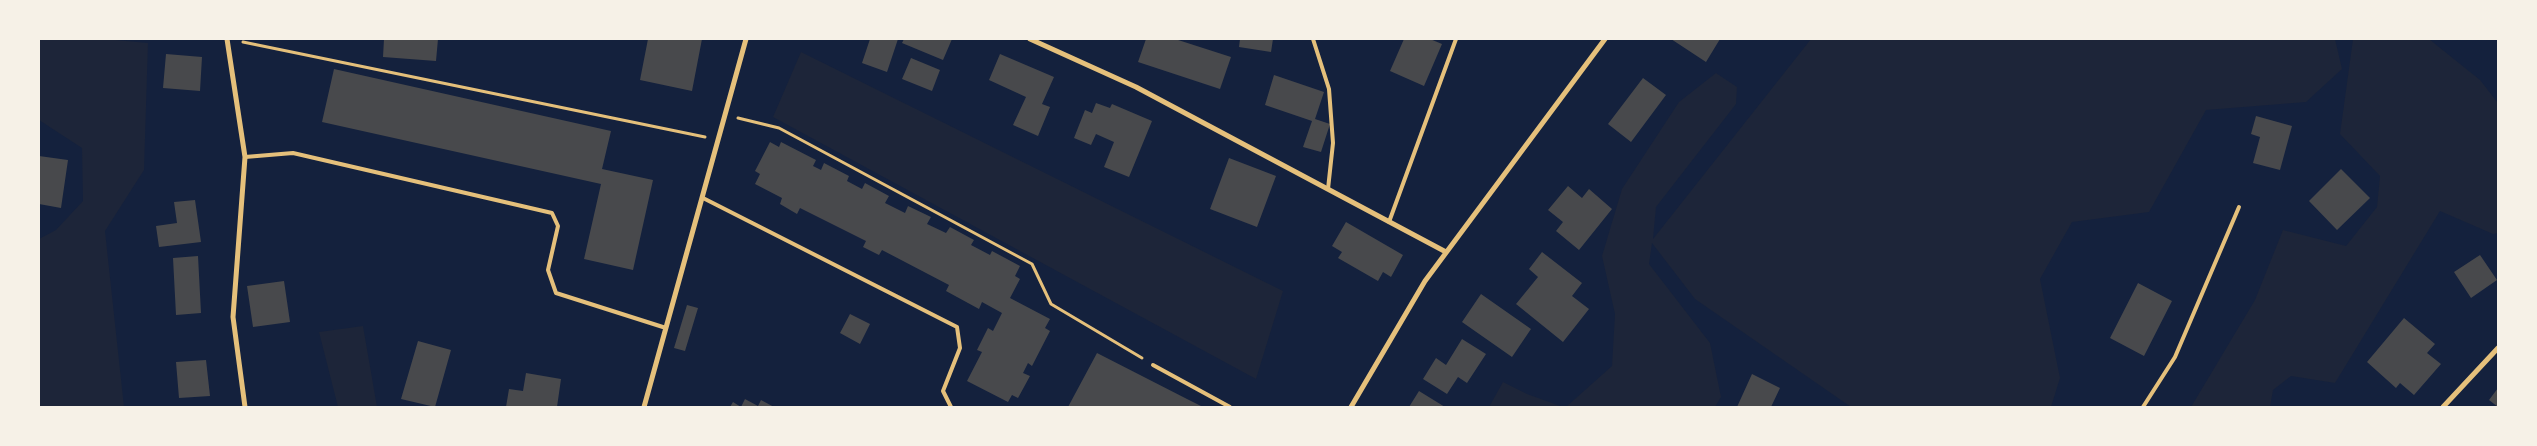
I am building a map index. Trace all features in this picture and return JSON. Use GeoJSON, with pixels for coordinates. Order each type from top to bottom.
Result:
{"type":"FeatureCollection","features":[{"type":"Feature","properties":{"kind":"street"},"geometry":{"type":"LineString","coordinates":[[228,39],[245,157],[232,318],[245,407]]}},
{"type":"Feature","properties":{"kind":"street"},"geometry":{"type":"LineString","coordinates":[[644,407],[746,39]]}},
{"type":"Feature","properties":{"kind":"street"},"geometry":{"type":"LineString","coordinates":[[1030,39],[1136,88],[1446,252]]}},
{"type":"Feature","properties":{"kind":"street"},"geometry":{"type":"LineString","coordinates":[[1351,407],[1425,281],[1605,39]]}},
{"type":"Feature","properties":{"kind":"street"},"geometry":{"type":"LineString","coordinates":[[2443,407],[2498,348]]}},
{"type":"Feature","properties":{"kind":"lane"},"geometry":{"type":"LineString","coordinates":[[1313,39],[1329,89],[1333,143],[1328,190]]}},
{"type":"Feature","properties":{"kind":"lane"},"geometry":{"type":"LineString","coordinates":[[1389,222],[1456,39]]}},
{"type":"Feature","properties":{"kind":"lane"},"geometry":{"type":"LineString","coordinates":[[245,157],[293,153],[552,214],[558,226],[548,270],[556,293],[666,328]]}},
{"type":"Feature","properties":{"kind":"lane"},"geometry":{"type":"LineString","coordinates":[[703,198],[957,327],[960,348],[943,391],[950,407]]}},
{"type":"Feature","properties":{"kind":"lane"},"geometry":{"type":"LineString","coordinates":[[2143,407],[2175,357],[2239,207]]}},
{"type":"Feature","properties":{"kind":"lane"},"geometry":{"type":"LineString","coordinates":[[1153,365],[1230,407]]}},
{"type":"Feature","properties":{"kind":"path"},"geometry":{"type":"LineString","coordinates":[[228,39],[719,140]]}},
{"type":"Feature","properties":{"kind":"path"},"geometry":{"type":"LineString","coordinates":[[725,115],[778,128],[1032,264],[1051,304],[1153,365]]}},
{"type":"Feature","properties":{"kind":"shaded area"},"geometry":{"type":"Polygon","coordinates":[[[39,39],[105,39],[148,43],[144,170],[105,231],[124,407],[39,407],[39,239],[56,230],[83,201],[82,148],[39,120],[39,39]]]}},
{"type":"Feature","properties":{"kind":"shaded area"},"geometry":{"type":"Polygon","coordinates":[[[1811,39],[2335,39],[2342,69],[2306,102],[2206,110],[2149,212],[2072,222],[2040,279],[2060,378],[2051,407],[1851,407],[1695,299],[1652,243],[1649,264],[1710,343],[1721,397],[1715,407],[1566,407],[1612,366],[1615,314],[1602,256],[1622,189],[1679,102],[1716,73],[1737,87],[1736,104],[1656,207],[1653,239],[1811,39]]]}},
{"type":"Feature","properties":{"kind":"shaded area"},"geometry":{"type":"Polygon","coordinates":[[[2353,39],[2429,39],[2480,80],[2498,103],[2498,233],[2493,234],[2440,211],[2335,383],[2291,376],[2273,390],[2270,407],[2191,407],[2255,300],[2283,230],[2346,246],[2377,207],[2380,176],[2340,134],[2353,39]]]}},
{"type":"Feature","properties":{"kind":"shaded area"},"geometry":{"type":"Polygon","coordinates":[[[801,52],[1283,291],[1256,379],[773,117],[801,52]]]}},
{"type":"Feature","properties":{"kind":"shaded area"},"geometry":{"type":"Polygon","coordinates":[[[363,326],[377,407],[338,407],[319,332],[363,326]]]}},
{"type":"Feature","properties":{"kind":"shaded area"},"geometry":{"type":"Polygon","coordinates":[[[1503,382],[1527,394],[1563,407],[1489,407],[1503,382]]]}},
{"type":"Feature","properties":{"kind":"building"},"geometry":{"type":"Polygon","coordinates":[[[384,39],[438,39],[436,61],[383,57],[384,39]]]}},
{"type":"Feature","properties":{"kind":"building"},"geometry":{"type":"Polygon","coordinates":[[[648,39],[702,39],[692,91],[640,80],[648,39]]]}},
{"type":"Feature","properties":{"kind":"building"},"geometry":{"type":"Polygon","coordinates":[[[870,39],[898,39],[887,72],[862,63],[870,39]]]}},
{"type":"Feature","properties":{"kind":"building"},"geometry":{"type":"Polygon","coordinates":[[[904,39],[952,39],[943,60],[902,43],[904,39]]]}},
{"type":"Feature","properties":{"kind":"building"},"geometry":{"type":"Polygon","coordinates":[[[1146,39],[1175,39],[1231,57],[1220,89],[1138,62],[1146,39]]]}},
{"type":"Feature","properties":{"kind":"building"},"geometry":{"type":"Polygon","coordinates":[[[1240,39],[1273,39],[1271,52],[1239,47],[1240,39]]]}},
{"type":"Feature","properties":{"kind":"building"},"geometry":{"type":"Polygon","coordinates":[[[1404,39],[1430,39],[1442,44],[1424,86],[1390,71],[1404,39]]]}},
{"type":"Feature","properties":{"kind":"building"},"geometry":{"type":"Polygon","coordinates":[[[1671,39],[1720,39],[1706,62],[1671,39]]]}},
{"type":"Feature","properties":{"kind":"building"},"geometry":{"type":"Polygon","coordinates":[[[166,54],[202,57],[200,91],[163,88],[166,54]]]}},
{"type":"Feature","properties":{"kind":"building"},"geometry":{"type":"Polygon","coordinates":[[[1000,54],[1054,77],[1042,104],[1050,107],[1038,136],[1013,125],[1026,97],[989,80],[1000,54]]]}},
{"type":"Feature","properties":{"kind":"building"},"geometry":{"type":"Polygon","coordinates":[[[911,58],[940,70],[932,91],[902,79],[911,58]]]}},
{"type":"Feature","properties":{"kind":"building"},"geometry":{"type":"Polygon","coordinates":[[[334,69],[611,131],[602,169],[653,180],[633,270],[584,259],[601,184],[322,122],[334,69]]]}},
{"type":"Feature","properties":{"kind":"building"},"geometry":{"type":"Polygon","coordinates":[[[1274,75],[1324,92],[1315,119],[1330,124],[1321,152],[1303,147],[1312,121],[1265,105],[1274,75]]]}},
{"type":"Feature","properties":{"kind":"building"},"geometry":{"type":"Polygon","coordinates":[[[1643,78],[1666,95],[1631,142],[1608,124],[1643,78]]]}},
{"type":"Feature","properties":{"kind":"building"},"geometry":{"type":"Polygon","coordinates":[[[1096,103],[1110,108],[1112,104],[1152,121],[1129,177],[1104,167],[1114,142],[1096,134],[1091,145],[1074,138],[1085,110],[1092,113],[1096,103]]]}},
{"type":"Feature","properties":{"kind":"building"},"geometry":{"type":"Polygon","coordinates":[[[2256,116],[2292,126],[2280,170],[2253,163],[2260,137],[2251,134],[2256,116]]]}},
{"type":"Feature","properties":{"kind":"building"},"geometry":{"type":"Polygon","coordinates":[[[770,142],[779,147],[781,142],[816,160],[813,166],[821,170],[824,163],[849,176],[847,181],[862,189],[865,183],[889,196],[885,203],[905,213],[908,206],[931,217],[927,224],[946,233],[950,227],[974,240],[971,245],[990,255],[992,251],[1020,266],[1015,276],[1020,279],[1010,298],[1050,319],[1045,328],[1050,331],[1032,366],[1028,363],[1023,373],[1030,376],[1018,398],[1012,395],[1008,402],[967,381],[982,352],[977,350],[988,328],[993,331],[1002,313],[982,302],[979,309],[946,291],[949,285],[882,250],[879,255],[863,247],[866,241],[800,208],[797,214],[780,204],[782,198],[755,184],[760,174],[755,171],[770,142]]]}},
{"type":"Feature","properties":{"kind":"building"},"geometry":{"type":"Polygon","coordinates":[[[39,156],[68,160],[61,208],[39,204],[39,156]]]}},
{"type":"Feature","properties":{"kind":"building"},"geometry":{"type":"Polygon","coordinates":[[[1229,158],[1276,176],[1257,227],[1210,209],[1229,158]]]}},
{"type":"Feature","properties":{"kind":"building"},"geometry":{"type":"Polygon","coordinates":[[[2341,169],[2370,198],[2337,230],[2309,201],[2341,169]]]}},
{"type":"Feature","properties":{"kind":"building"},"geometry":{"type":"Polygon","coordinates":[[[1568,186],[1582,198],[1589,189],[1612,209],[1579,250],[1556,231],[1563,222],[1548,210],[1568,186]]]}},
{"type":"Feature","properties":{"kind":"building"},"geometry":{"type":"Polygon","coordinates":[[[195,200],[201,242],[159,247],[156,226],[177,223],[174,202],[195,200]]]}},
{"type":"Feature","properties":{"kind":"building"},"geometry":{"type":"Polygon","coordinates":[[[1346,222],[1403,255],[1391,277],[1383,272],[1378,281],[1338,258],[1342,252],[1332,246],[1346,222]]]}},
{"type":"Feature","properties":{"kind":"building"},"geometry":{"type":"Polygon","coordinates":[[[1542,252],[1582,283],[1572,296],[1589,309],[1563,342],[1516,304],[1538,277],[1529,269],[1542,252]]]}},
{"type":"Feature","properties":{"kind":"building"},"geometry":{"type":"Polygon","coordinates":[[[2480,255],[2497,280],[2471,298],[2454,272],[2480,255]]]}},
{"type":"Feature","properties":{"kind":"building"},"geometry":{"type":"Polygon","coordinates":[[[198,256],[201,313],[176,315],[173,258],[198,256]]]}},
{"type":"Feature","properties":{"kind":"building"},"geometry":{"type":"Polygon","coordinates":[[[284,281],[290,322],[253,327],[247,286],[284,281]]]}},
{"type":"Feature","properties":{"kind":"building"},"geometry":{"type":"Polygon","coordinates":[[[2138,283],[2172,301],[2144,356],[2110,338],[2138,283]]]}},
{"type":"Feature","properties":{"kind":"building"},"geometry":{"type":"Polygon","coordinates":[[[1481,294],[1531,329],[1512,357],[1462,322],[1481,294]]]}},
{"type":"Feature","properties":{"kind":"building"},"geometry":{"type":"Polygon","coordinates":[[[687,305],[698,308],[685,351],[674,348],[687,305]]]}},
{"type":"Feature","properties":{"kind":"building"},"geometry":{"type":"Polygon","coordinates":[[[850,314],[870,324],[860,344],[840,333],[850,314]]]}},
{"type":"Feature","properties":{"kind":"building"},"geometry":{"type":"Polygon","coordinates":[[[2404,318],[2435,344],[2427,353],[2441,364],[2414,395],[2400,383],[2396,388],[2367,362],[2404,318]]]}},
{"type":"Feature","properties":{"kind":"building"},"geometry":{"type":"Polygon","coordinates":[[[1462,339],[1486,354],[1467,383],[1458,377],[1447,394],[1423,379],[1436,358],[1446,365],[1462,339]]]}},
{"type":"Feature","properties":{"kind":"building"},"geometry":{"type":"Polygon","coordinates":[[[418,341],[451,350],[435,407],[401,399],[418,341]]]}},
{"type":"Feature","properties":{"kind":"building"},"geometry":{"type":"Polygon","coordinates":[[[1097,353],[1187,399],[1203,407],[1068,407],[1097,353]]]}},
{"type":"Feature","properties":{"kind":"building"},"geometry":{"type":"Polygon","coordinates":[[[206,360],[210,396],[179,398],[176,362],[206,360]]]}},
{"type":"Feature","properties":{"kind":"building"},"geometry":{"type":"Polygon","coordinates":[[[526,373],[561,379],[557,407],[506,407],[509,389],[523,391],[526,373]]]}},
{"type":"Feature","properties":{"kind":"building"},"geometry":{"type":"Polygon","coordinates":[[[1752,374],[1780,388],[1771,407],[1737,407],[1752,374]]]}},
{"type":"Feature","properties":{"kind":"building"},"geometry":{"type":"Polygon","coordinates":[[[2498,388],[2498,407],[2489,400],[2498,388]]]}},
{"type":"Feature","properties":{"kind":"building"},"geometry":{"type":"Polygon","coordinates":[[[1419,391],[1445,407],[1409,407],[1419,391]]]}},
{"type":"Feature","properties":{"kind":"building"},"geometry":{"type":"Polygon","coordinates":[[[745,399],[758,406],[761,400],[774,407],[741,407],[745,399]]]}},
{"type":"Feature","properties":{"kind":"building"},"geometry":{"type":"Polygon","coordinates":[[[733,402],[741,407],[730,407],[733,402]]]}}]}
